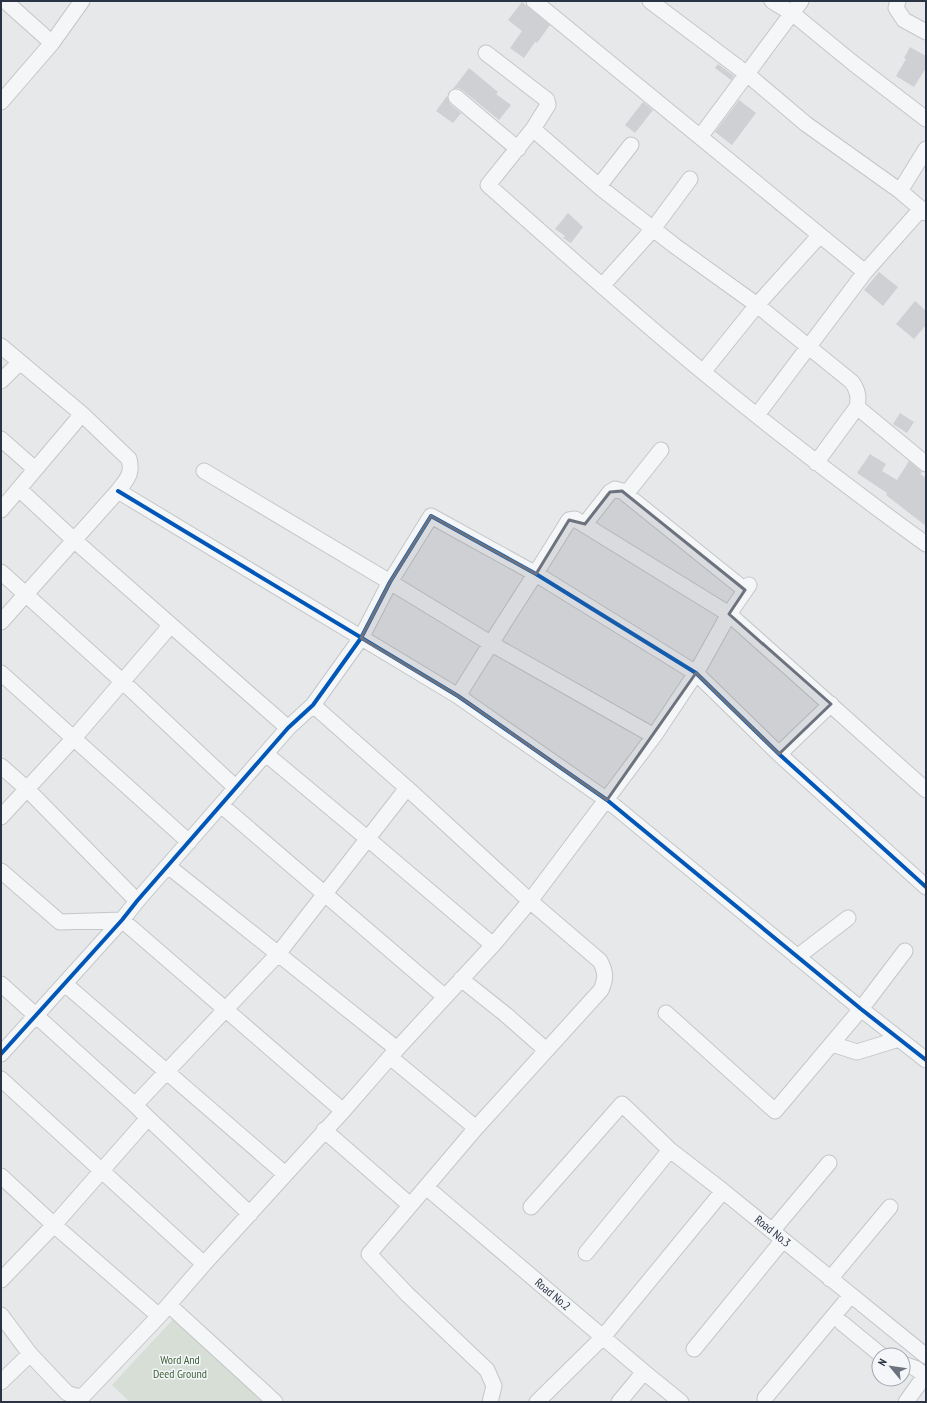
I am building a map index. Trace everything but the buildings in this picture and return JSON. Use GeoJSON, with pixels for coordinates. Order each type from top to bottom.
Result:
{"type":"FeatureCollection","features":[{"type":"Feature","properties":{"kind":"street"},"geometry":{"type":"LineString","coordinates":[[4,94],[52,43],[82,1]]}},
{"type":"Feature","properties":{"kind":"street"},"geometry":{"type":"LineString","coordinates":[[534,1],[865,272]]}},
{"type":"Feature","properties":{"kind":"street"},"geometry":{"type":"LineString","coordinates":[[650,1],[748,74],[806,124],[900,191],[923,211],[865,272],[757,415]]}},
{"type":"Feature","properties":{"kind":"street"},"geometry":{"type":"LineString","coordinates":[[772,1],[796,7],[853,62],[926,119]]}},
{"type":"Feature","properties":{"kind":"street"},"geometry":{"type":"LineString","coordinates":[[898,1],[896,8],[904,20],[926,32]]}},
{"type":"Feature","properties":{"kind":"street"},"geometry":{"type":"LineString","coordinates":[[7,2],[52,43]]}},
{"type":"Feature","properties":{"kind":"street"},"geometry":{"type":"LineString","coordinates":[[700,137],[796,7]]}},
{"type":"Feature","properties":{"kind":"street"},"geometry":{"type":"LineString","coordinates":[[486,53],[547,100],[548,105],[533,129],[488,185],[602,286],[703,372],[816,463],[926,544]]}},
{"type":"Feature","properties":{"kind":"street"},"geometry":{"type":"LineString","coordinates":[[456,97],[518,149]]}},
{"type":"Feature","properties":{"kind":"street"},"geometry":{"type":"LineString","coordinates":[[533,129],[599,186],[674,246],[757,305],[852,382],[857,390],[857,407],[816,463]]}},
{"type":"Feature","properties":{"kind":"street"},"geometry":{"type":"LineString","coordinates":[[599,186],[631,145]]}},
{"type":"Feature","properties":{"kind":"street"},"geometry":{"type":"LineString","coordinates":[[900,191],[926,149]]}},
{"type":"Feature","properties":{"kind":"street"},"geometry":{"type":"LineString","coordinates":[[602,286],[653,229],[690,179]]}},
{"type":"Feature","properties":{"kind":"street"},"geometry":{"type":"LineString","coordinates":[[703,372],[757,305],[820,235]]}},
{"type":"Feature","properties":{"kind":"street"},"geometry":{"type":"LineString","coordinates":[[1,346],[82,414],[129,459],[132,468],[128,479],[118,491],[1,622]]}},
{"type":"Feature","properties":{"kind":"street"},"geometry":{"type":"LineString","coordinates":[[1,381],[20,362]]}},
{"type":"Feature","properties":{"kind":"street"},"geometry":{"type":"LineString","coordinates":[[857,407],[926,464]]}},
{"type":"Feature","properties":{"kind":"street"},"geometry":{"type":"LineString","coordinates":[[1,510],[82,414]]}},
{"type":"Feature","properties":{"kind":"street"},"geometry":{"type":"LineString","coordinates":[[1,439],[35,469]]}},
{"type":"Feature","properties":{"kind":"street"},"geometry":{"type":"LineString","coordinates":[[626,494],[661,450]]}},
{"type":"Feature","properties":{"kind":"street"},"geometry":{"type":"LineString","coordinates":[[204,471],[490,643],[654,736]]}},
{"type":"Feature","properties":{"kind":"street"},"geometry":{"type":"LineString","coordinates":[[19,489],[74,540],[288,728]]}},
{"type":"Feature","properties":{"kind":"street"},"geometry":{"type":"LineString","coordinates":[[1,1315],[30,1354],[67,1393],[75,1396],[83,1396],[164,1310],[324,1130],[343,1111],[393,1053],[493,945],[530,901],[607,800],[654,736],[696,673],[729,614],[747,587],[622,491],[615,489],[610,492],[585,524]]}},
{"type":"Feature","properties":{"kind":"street"},"geometry":{"type":"LineString","coordinates":[[118,491],[458,696],[607,800],[797,957],[926,1060]]}},
{"type":"Feature","properties":{"kind":"street"},"geometry":{"type":"LineString","coordinates":[[1,1054],[37,1016],[122,920],[288,728],[313,705],[361,638],[390,582],[431,516],[536,574],[696,673],[779,754],[926,887]]}},
{"type":"Feature","properties":{"kind":"street"},"geometry":{"type":"LineString","coordinates":[[458,696],[490,643],[536,574],[569,520],[575,519],[729,614],[926,790]]}},
{"type":"Feature","properties":{"kind":"street"},"geometry":{"type":"LineString","coordinates":[[1,572],[123,682],[236,788]]}},
{"type":"Feature","properties":{"kind":"street"},"geometry":{"type":"LineString","coordinates":[[1,817],[74,738],[171,625]]}},
{"type":"Feature","properties":{"kind":"street"},"geometry":{"type":"LineString","coordinates":[[1,673],[189,842]]}},
{"type":"Feature","properties":{"kind":"street"},"geometry":{"type":"LineString","coordinates":[[779,754],[831,704]]}},
{"type":"Feature","properties":{"kind":"street"},"geometry":{"type":"LineString","coordinates":[[313,705],[408,788],[530,901],[600,961],[605,970],[604,983],[601,990],[476,1128],[369,1254],[407,1294],[488,1370],[494,1386],[490,1402]]}},
{"type":"Feature","properties":{"kind":"street"},"geometry":{"type":"LineString","coordinates":[[266,754],[493,945]]}},
{"type":"Feature","properties":{"kind":"street"},"geometry":{"type":"LineString","coordinates":[[1,766],[27,789],[137,901]]}},
{"type":"Feature","properties":{"kind":"street"},"geometry":{"type":"LineString","coordinates":[[135,1105],[225,1008],[278,954],[408,788]]}},
{"type":"Feature","properties":{"kind":"street"},"geometry":{"type":"LineString","coordinates":[[221,804],[445,997]]}},
{"type":"Feature","properties":{"kind":"street"},"geometry":{"type":"LineString","coordinates":[[168,866],[278,954],[393,1053],[476,1128]]}},
{"type":"Feature","properties":{"kind":"street"},"geometry":{"type":"LineString","coordinates":[[1,871],[60,922],[122,920],[343,1111]]}},
{"type":"Feature","properties":{"kind":"street"},"geometry":{"type":"LineString","coordinates":[[797,957],[848,918]]}},
{"type":"Feature","properties":{"kind":"street"},"geometry":{"type":"LineString","coordinates":[[666,1013],[775,1111],[861,1009],[905,951]]}},
{"type":"Feature","properties":{"kind":"street"},"geometry":{"type":"LineString","coordinates":[[461,979],[505,1014],[546,1050]]}},
{"type":"Feature","properties":{"kind":"street"},"geometry":{"type":"LineString","coordinates":[[1,984],[135,1105],[250,1214]]}},
{"type":"Feature","properties":{"kind":"street"},"geometry":{"type":"LineString","coordinates":[[65,984],[285,1174]]}},
{"type":"Feature","properties":{"kind":"street"},"geometry":{"type":"LineString","coordinates":[[832,1044],[857,1052],[899,1039]]}},
{"type":"Feature","properties":{"kind":"street"},"geometry":{"type":"LineString","coordinates":[[1,1078],[204,1264]]}},
{"type":"Feature","properties":{"kind":"street","name":"Road No.3"},"geometry":{"type":"LineString","coordinates":[[531,1207],[622,1104],[670,1150],[723,1191],[926,1356]]}},
{"type":"Feature","properties":{"kind":"street"},"geometry":{"type":"LineString","coordinates":[[1,1280],[54,1225],[148,1118]]}},
{"type":"Feature","properties":{"kind":"street"},"geometry":{"type":"LineString","coordinates":[[324,1130],[410,1205]]}},
{"type":"Feature","properties":{"kind":"street"},"geometry":{"type":"LineString","coordinates":[[586,1253],[670,1150]]}},
{"type":"Feature","properties":{"kind":"street"},"geometry":{"type":"LineString","coordinates":[[694,1349],[830,1162]]}},
{"type":"Feature","properties":{"kind":"street"},"geometry":{"type":"LineString","coordinates":[[1,1176],[54,1225],[164,1310],[275,1402]]}},
{"type":"Feature","properties":{"kind":"street","name":"Road No.2"},"geometry":{"type":"LineString","coordinates":[[426,1187],[680,1402]]}},
{"type":"Feature","properties":{"kind":"street"},"geometry":{"type":"LineString","coordinates":[[537,1402],[603,1337],[723,1191]]}},
{"type":"Feature","properties":{"kind":"street"},"geometry":{"type":"LineString","coordinates":[[830,1278],[890,1207]]}},
{"type":"Feature","properties":{"kind":"street"},"geometry":{"type":"LineString","coordinates":[[765,1398],[850,1295]]}},
{"type":"Feature","properties":{"kind":"street"},"geometry":{"type":"LineString","coordinates":[[842,1323],[871,1347]]}},
{"type":"Feature","properties":{"kind":"street"},"geometry":{"type":"LineString","coordinates":[[1,1382],[30,1354]]}},
{"type":"Feature","properties":{"kind":"street"},"geometry":{"type":"LineString","coordinates":[[906,1402],[926,1374],[911,1367]]}},
{"type":"Feature","properties":{"kind":"street"},"geometry":{"type":"LineString","coordinates":[[619,1402],[644,1372]]}},
{"type":"Feature","properties":{"kind":"highlighted area"},"geometry":{"type":"Polygon","coordinates":[[[622,491],[745,590],[729,614],[831,704],[779,754],[696,673],[607,800],[458,696],[361,638],[390,582],[431,516],[536,574],[569,520],[585,524],[610,492],[622,491]]]}},
{"type":"Feature","properties":{"kind":"green space","name":"Word And Deed Ground"},"geometry":{"type":"Polygon","coordinates":[[[178,1314],[270,1402],[130,1402],[112,1385],[178,1314]]]}},
{"type":"Feature","properties":{"kind":"cycle path"},"geometry":{"type":"LineString","coordinates":[[118,491],[458,696],[607,800],[861,1009],[926,1060]]}},
{"type":"Feature","properties":{"kind":"cycle path"},"geometry":{"type":"LineString","coordinates":[[1,1054],[122,920],[288,728],[313,705],[361,638],[390,582],[431,516],[536,574],[696,673],[779,754],[926,887]]}}]}
